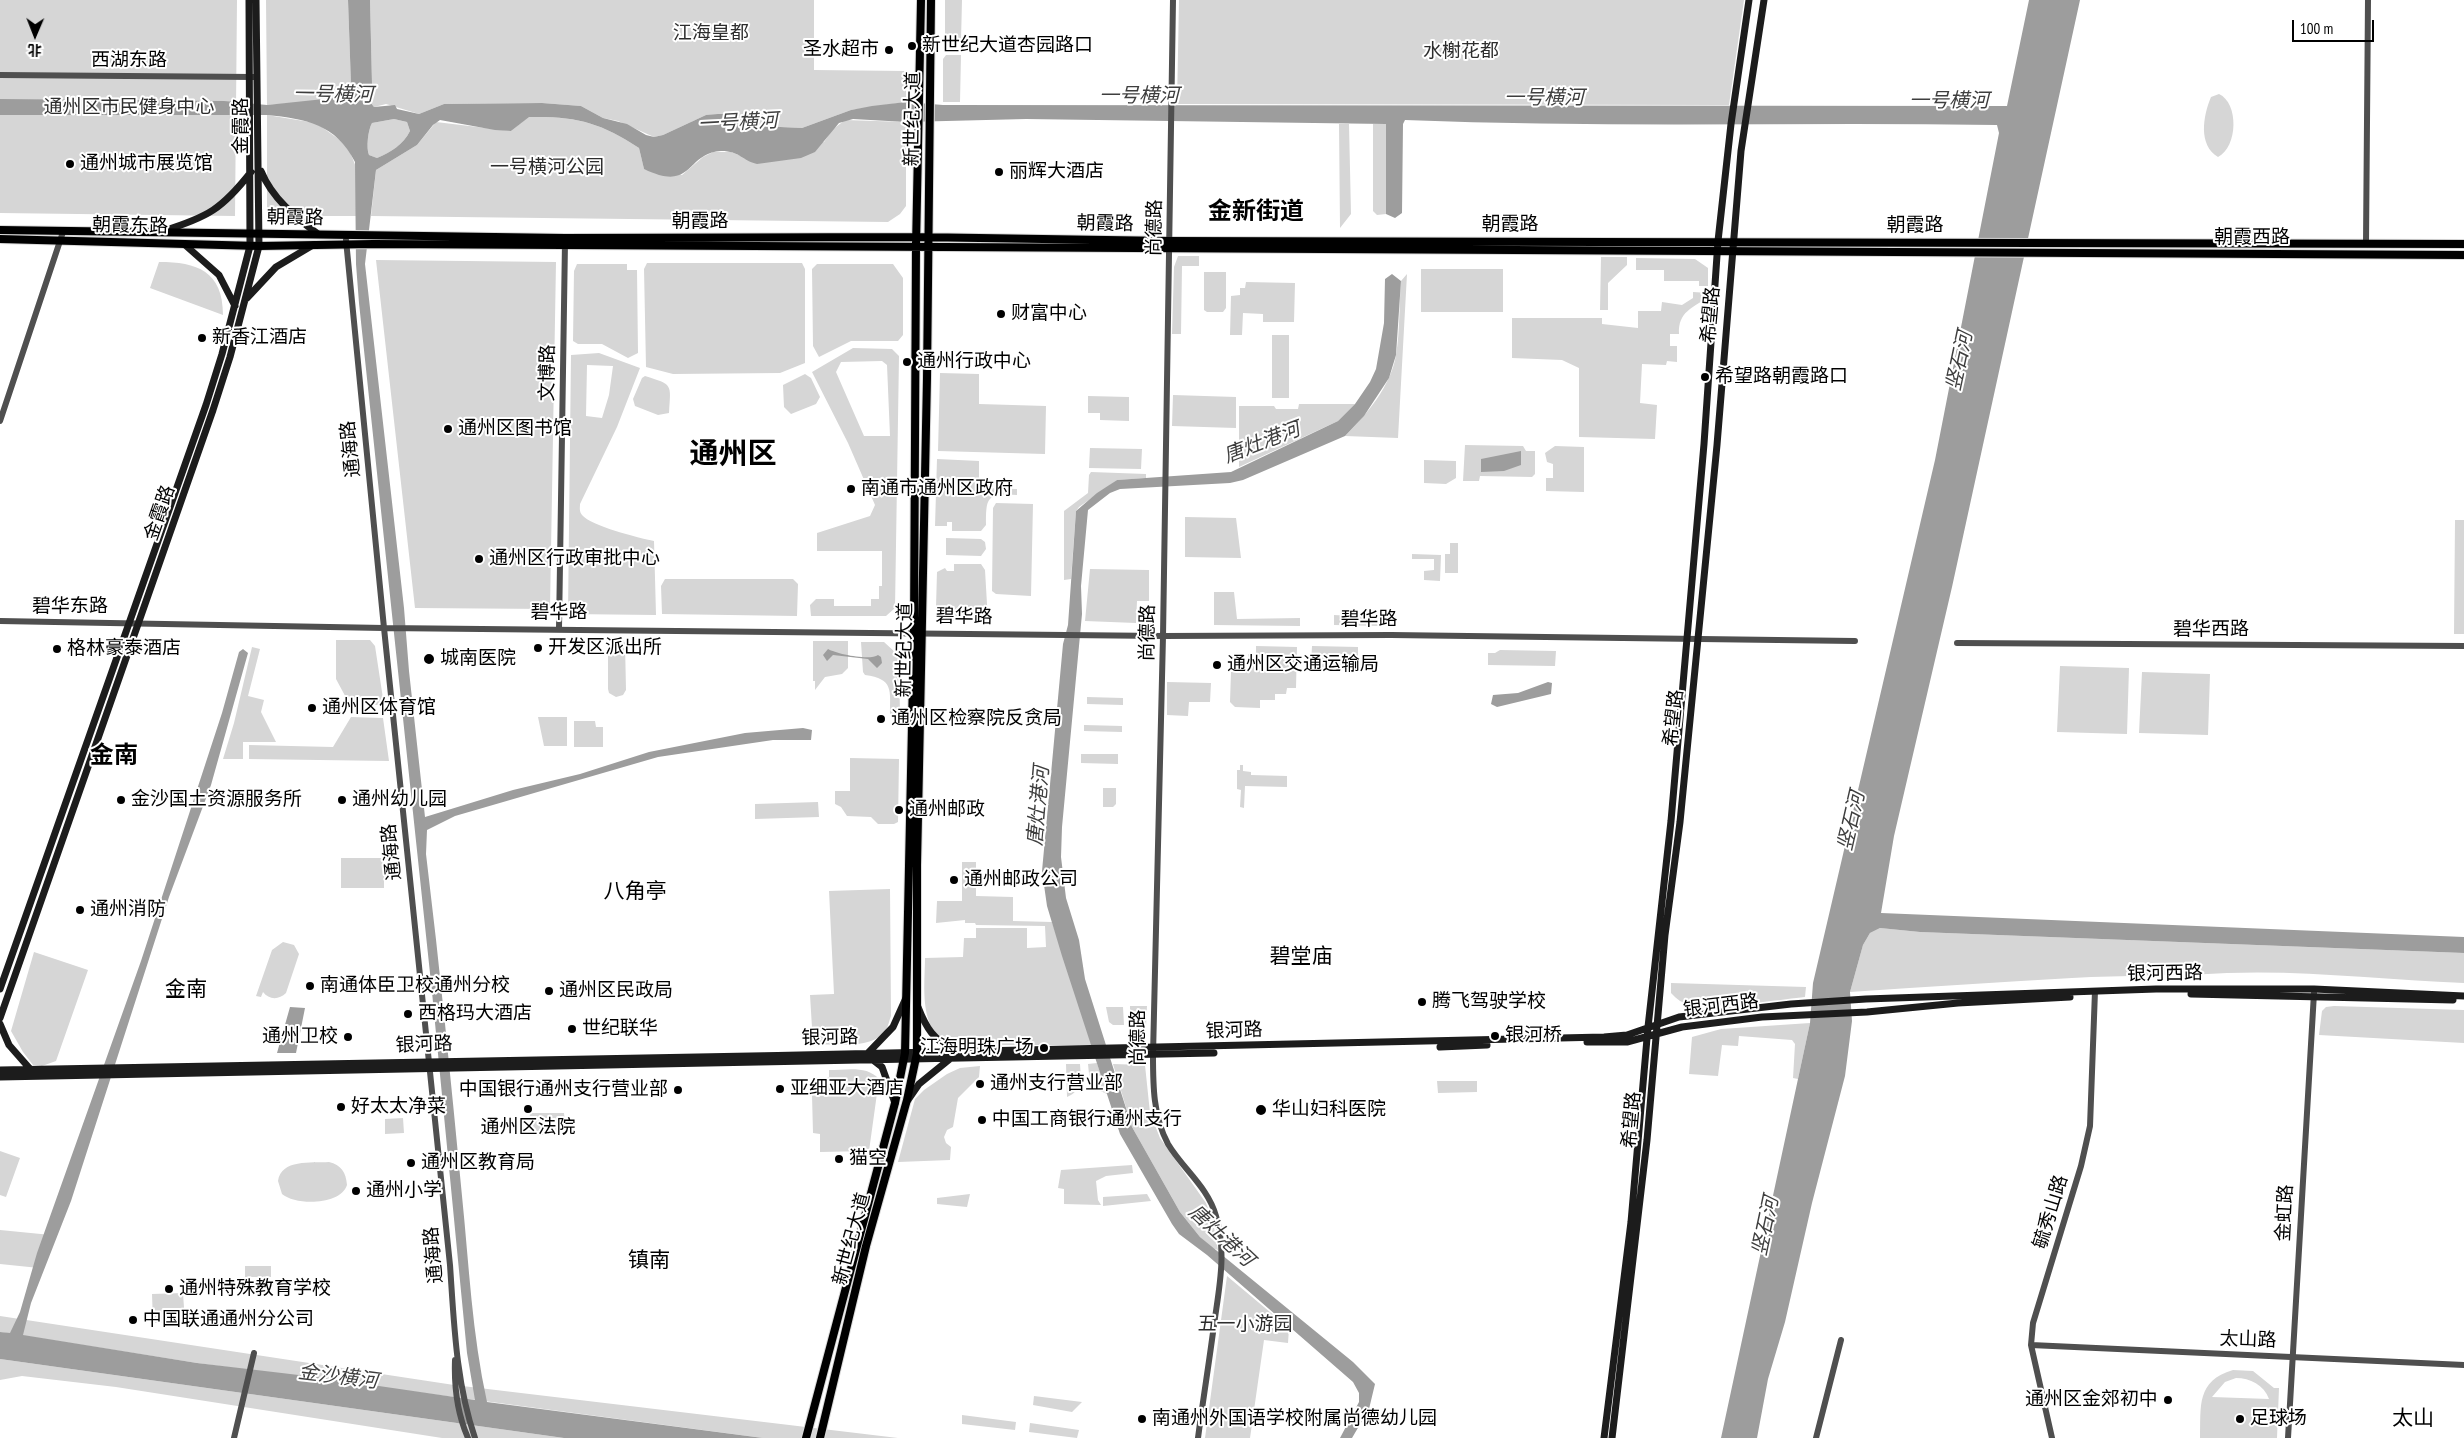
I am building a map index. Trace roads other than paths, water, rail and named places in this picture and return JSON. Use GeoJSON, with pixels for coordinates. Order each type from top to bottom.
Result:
{"type":"FeatureCollection","features":[{"type":"Feature","properties":{"kind":"main road","name":"金霞路"},"geometry":{"type":"LineString","coordinates":[[0,989],[206,405],[259,233],[258,98],[254,77],[249,0]]}},
{"type":"Feature","properties":{"kind":"main road","name":"金霞路"},"geometry":{"type":"LineString","coordinates":[[0,1018],[214,410],[245,300],[254,246],[250,234],[250,94],[254,77],[256,0]]}},
{"type":"Feature","properties":{"kind":"main road","name":"新世纪大道"},"geometry":{"type":"LineString","coordinates":[[820,1438],[866,1246],[908,1100],[916,1056],[918,631],[916,237],[921,0]]}},
{"type":"Feature","properties":{"kind":"main road","name":"新世纪大道"},"geometry":{"type":"LineString","coordinates":[[806,1438],[895,1102],[904,1056],[918,631],[928,238],[931,0]]}},
{"type":"Feature","properties":{"kind":"main road","name":"希望路"},"geometry":{"type":"LineString","coordinates":[[1604,1438],[1631,1222],[1648,1027],[1661,920],[1704,444],[1718,241],[1731,124],[1749,0]]}},
{"type":"Feature","properties":{"kind":"main road","name":"希望路"},"geometry":{"type":"LineString","coordinates":[[1612,1438],[1647,1140],[1665,935],[1680,822],[1734,252],[1741,151],[1764,0]]}},
{"type":"Feature","properties":{"kind":"main road"},"geometry":{"type":"LineString","coordinates":[[258,165],[264,180],[283,206],[318,234]]}},
{"type":"Feature","properties":{"kind":"main road"},"geometry":{"type":"LineString","coordinates":[[158,232],[190,223],[225,202],[251,171]]}},
{"type":"Feature","properties":{"kind":"main road","name":"朝霞东路"},"geometry":{"type":"LineString","coordinates":[[0,230],[250,234]]}},
{"type":"Feature","properties":{"kind":"main road","name":"朝霞路"},"geometry":{"type":"LineString","coordinates":[[250,234],[372,235],[565,242],[1170,250],[1718,251],[2040,254]]}},
{"type":"Feature","properties":{"kind":"main road","name":"朝霞路"},"geometry":{"type":"LineString","coordinates":[[254,246],[916,237],[1170,241],[1734,241],[2041,244]]}},
{"type":"Feature","properties":{"kind":"main road","name":"朝霞东路"},"geometry":{"type":"LineString","coordinates":[[0,240],[254,246]]}},
{"type":"Feature","properties":{"kind":"main road"},"geometry":{"type":"LineString","coordinates":[[184,244],[219,275],[235,306]]}},
{"type":"Feature","properties":{"kind":"main road","name":"朝霞西路"},"geometry":{"type":"LineString","coordinates":[[2041,244],[2464,244]]}},
{"type":"Feature","properties":{"kind":"main road"},"geometry":{"type":"LineString","coordinates":[[245,300],[276,267],[313,245]]}},
{"type":"Feature","properties":{"kind":"main road","name":"朝霞西路"},"geometry":{"type":"LineString","coordinates":[[2040,254],[2464,255]]}},
{"type":"Feature","properties":{"kind":"main road","name":"银河西路"},"geometry":{"type":"LineString","coordinates":[[1658,1024],[1679,1017],[1791,1004],[1866,999],[2314,992],[2464,996]]}},
{"type":"Feature","properties":{"kind":"main road","name":"银河西路"},"geometry":{"type":"LineString","coordinates":[[2314,992],[2464,1000]]}},
{"type":"Feature","properties":{"kind":"main road","name":"银河西路"},"geometry":{"type":"LineString","coordinates":[[1656,1035],[1682,1027],[1762,1017],[1867,1012],[1958,1003],[2095,994]]}},
{"type":"Feature","properties":{"kind":"main road"},"geometry":{"type":"LineString","coordinates":[[895,1102],[882,1067],[870,1056],[893,1027],[906,997]]}},
{"type":"Feature","properties":{"kind":"main road"},"geometry":{"type":"LineString","coordinates":[[908,1100],[920,1084],[953,1055],[927,1028],[916,1003]]}},
{"type":"Feature","properties":{"kind":"main road"},"geometry":{"type":"LineString","coordinates":[[0,1024],[9,1045],[31,1070]]}},
{"type":"Feature","properties":{"kind":"main road","name":"银河路"},"geometry":{"type":"LineString","coordinates":[[1153,1052],[1604,1037],[1627,1035],[1658,1024]]}},
{"type":"Feature","properties":{"kind":"main road","name":"银河路"},"geometry":{"type":"LineString","coordinates":[[0,1077],[465,1064],[1628,1042],[1656,1035]]}},
{"type":"Feature","properties":{"kind":"main road","name":"银河路"},"geometry":{"type":"LineString","coordinates":[[0,1070],[430,1065]]}},
{"type":"Feature","properties":{"kind":"street","name":"尚德路"},"geometry":{"type":"LineString","coordinates":[[1172,0],[1166,489],[1153,1052],[1154,1096],[1159,1122],[1168,1144],[1204,1191],[1216,1213],[1223,1248],[1221,1277],[1198,1438]]}},
{"type":"Feature","properties":{"kind":"street"},"geometry":{"type":"LineString","coordinates":[[2366,244],[2368,0]]}},
{"type":"Feature","properties":{"kind":"street","name":"西湖东路"},"geometry":{"type":"LineString","coordinates":[[0,75],[254,77]]}},
{"type":"Feature","properties":{"kind":"street"},"geometry":{"type":"LineString","coordinates":[[0,421],[63,232]]}},
{"type":"Feature","properties":{"kind":"street","name":"通海路"},"geometry":{"type":"LineString","coordinates":[[350,235],[384,628],[430,1065],[450,1265],[456,1347],[467,1416],[475,1438]]}},
{"type":"Feature","properties":{"kind":"street","name":"文博路"},"geometry":{"type":"LineString","coordinates":[[559,628],[565,242]]}},
{"type":"Feature","properties":{"kind":"street","name":"碧华东路"},"geometry":{"type":"LineString","coordinates":[[0,621],[140,622]]}},
{"type":"Feature","properties":{"kind":"street","name":"碧华路"},"geometry":{"type":"LineString","coordinates":[[140,622],[384,628],[918,631],[1163,636],[1687,637],[1855,641]]}},
{"type":"Feature","properties":{"kind":"street","name":"碧华西路"},"geometry":{"type":"LineString","coordinates":[[1958,643],[2464,646]]}},
{"type":"Feature","properties":{"kind":"street","name":"金虹路"},"geometry":{"type":"LineString","coordinates":[[2288,1438],[2314,992]]}},
{"type":"Feature","properties":{"kind":"street","name":"毓秀山路"},"geometry":{"type":"LineString","coordinates":[[2052,1438],[2030,1345],[2033,1323],[2081,1166],[2090,1126],[2095,994]]}},
{"type":"Feature","properties":{"kind":"street"},"geometry":{"type":"LineString","coordinates":[[1816,1438],[1841,1340]]}},
{"type":"Feature","properties":{"kind":"street","name":"太山路"},"geometry":{"type":"LineString","coordinates":[[2030,1345],[2464,1365]]}},
{"type":"Feature","properties":{"kind":"street","name":"通海路"},"geometry":{"type":"LineString","coordinates":[[456,1347],[454,1385],[458,1411],[468,1438]]}},
{"type":"Feature","properties":{"kind":"street"},"geometry":{"type":"LineString","coordinates":[[234,1438],[254,1353]]}},
{"type":"Feature","properties":{"kind":"water"},"geometry":{"type":"Polygon","coordinates":[[[348,0],[370,0],[372,84],[367,98],[374,107],[395,105],[397,109],[419,114],[444,104],[542,103],[581,106],[603,118],[627,124],[646,135],[654,137],[663,135],[706,115],[729,114],[758,126],[802,128],[851,110],[906,102],[943,105],[2007,106],[2029,0],[2080,0],[1952,587],[1894,836],[1881,913],[2464,937],[2464,953],[1920,932],[1880,928],[1870,933],[1863,945],[1850,992],[1852,1021],[1845,1076],[1812,1203],[1785,1322],[1768,1379],[1757,1438],[1721,1438],[1810,1023],[1813,983],[1935,460],[1999,133],[1997,125],[1553,124],[1405,120],[1403,124],[1402,213],[1395,218],[1386,214],[1386,124],[1026,119],[906,122],[853,119],[839,123],[815,152],[801,158],[757,164],[737,154],[721,151],[709,153],[688,170],[672,177],[644,169],[639,148],[612,132],[587,122],[560,118],[529,117],[511,131],[440,120],[433,125],[417,145],[376,170],[365,264],[404,608],[425,817],[513,790],[580,774],[649,752],[745,733],[803,728],[812,730],[811,740],[773,740],[658,757],[455,816],[427,830],[426,854],[472,1299],[478,1351],[487,1402],[763,1438],[564,1438],[0,1359],[0,1332],[10,1333],[20,1312],[37,1253],[141,961],[222,713],[239,652],[243,649],[248,653],[211,785],[169,897],[71,1201],[31,1303],[23,1335],[197,1363],[324,1378],[475,1400],[467,1353],[432,992],[359,303],[356,264],[355,162],[339,139],[329,131],[307,122],[267,115],[0,115],[0,99],[224,101],[267,105],[343,97],[349,94],[351,85],[348,0]],[[394,119],[372,123],[368,139],[369,155],[377,158],[392,151],[410,131],[407,122],[394,119]]]}},
{"type":"Feature","properties":{"kind":"water"},"geometry":{"type":"Polygon","coordinates":[[[1392,274],[1401,281],[1396,355],[1389,378],[1364,416],[1345,436],[1243,480],[1230,483],[1120,489],[1110,493],[1088,510],[1081,586],[1082,614],[1062,827],[1061,857],[1066,898],[1079,940],[1085,979],[1132,1127],[1180,1212],[1200,1237],[1353,1362],[1375,1384],[1369,1409],[1352,1438],[1340,1438],[1359,1402],[1359,1393],[1353,1382],[1207,1255],[1179,1234],[1120,1134],[1047,906],[1042,871],[1063,644],[1068,625],[1076,511],[1097,493],[1117,480],[1231,472],[1338,421],[1355,404],[1370,382],[1376,369],[1384,323],[1385,279],[1392,274]]]}},
{"type":"Feature","properties":{"kind":"water"},"geometry":{"type":"Polygon","coordinates":[[[1521,451],[1521,465],[1504,471],[1481,472],[1481,459],[1521,451]]]}},
{"type":"Feature","properties":{"kind":"water"},"geometry":{"type":"Polygon","coordinates":[[[828,649],[846,655],[861,657],[874,657],[878,655],[881,657],[882,663],[877,668],[868,659],[833,655],[827,661],[823,655],[828,649]]]}},
{"type":"Feature","properties":{"kind":"water"},"geometry":{"type":"Polygon","coordinates":[[[1548,682],[1552,683],[1551,694],[1497,707],[1491,704],[1493,695],[1518,693],[1548,682]]]}},
{"type":"Feature","properties":{"kind":"water"},"geometry":{"type":"Polygon","coordinates":[[[290,1007],[305,1008],[296,1053],[277,1053],[290,1007]]]}},
{"type":"Feature","properties":{"kind":"place","name":"新世纪大道杏园路口"},"geometry":{"type":"Point","coordinates":[912,46]}},
{"type":"Feature","properties":{"kind":"place","name":"圣水超市"},"geometry":{"type":"Point","coordinates":[889,50]}},
{"type":"Feature","properties":{"kind":"place","name":"通州城市展览馆"},"geometry":{"type":"Point","coordinates":[70,164]}},
{"type":"Feature","properties":{"kind":"place","name":"丽辉大酒店"},"geometry":{"type":"Point","coordinates":[999,172]}},
{"type":"Feature","properties":{"kind":"place","name":"财富中心"},"geometry":{"type":"Point","coordinates":[1001,314]}},
{"type":"Feature","properties":{"kind":"place","name":"新香江酒店"},"geometry":{"type":"Point","coordinates":[202,338]}},
{"type":"Feature","properties":{"kind":"place","name":"通州行政中心"},"geometry":{"type":"Point","coordinates":[907,362]}},
{"type":"Feature","properties":{"kind":"place","name":"希望路朝霞路口"},"geometry":{"type":"Point","coordinates":[1705,377]}},
{"type":"Feature","properties":{"kind":"place","name":"通州区图书馆"},"geometry":{"type":"Point","coordinates":[448,429]}},
{"type":"Feature","properties":{"kind":"place","name":"南通市通州区政府"},"geometry":{"type":"Point","coordinates":[851,489]}},
{"type":"Feature","properties":{"kind":"place","name":"通州区行政审批中心"},"geometry":{"type":"Point","coordinates":[479,559]}},
{"type":"Feature","properties":{"kind":"place","name":"开发区派出所"},"geometry":{"type":"Point","coordinates":[538,648]}},
{"type":"Feature","properties":{"kind":"place","name":"格林豪泰酒店"},"geometry":{"type":"Point","coordinates":[57,649]}},
{"type":"Feature","properties":{"kind":"place","name":"城南医院"},"geometry":{"type":"Point","coordinates":[429,659]}},
{"type":"Feature","properties":{"kind":"place","name":"通州区交通运输局"},"geometry":{"type":"Point","coordinates":[1217,665]}},
{"type":"Feature","properties":{"kind":"place","name":"通州区体育馆"},"geometry":{"type":"Point","coordinates":[312,708]}},
{"type":"Feature","properties":{"kind":"place","name":"通州区检察院反贪局"},"geometry":{"type":"Point","coordinates":[881,719]}},
{"type":"Feature","properties":{"kind":"place","name":"金沙国土资源服务所"},"geometry":{"type":"Point","coordinates":[121,800]}},
{"type":"Feature","properties":{"kind":"place","name":"通州幼儿园"},"geometry":{"type":"Point","coordinates":[342,800]}},
{"type":"Feature","properties":{"kind":"place","name":"通州邮政"},"geometry":{"type":"Point","coordinates":[899,810]}},
{"type":"Feature","properties":{"kind":"place","name":"通州邮政公司"},"geometry":{"type":"Point","coordinates":[954,880]}},
{"type":"Feature","properties":{"kind":"place","name":"通州消防"},"geometry":{"type":"Point","coordinates":[80,910]}},
{"type":"Feature","properties":{"kind":"place","name":"南通体臣卫校通州分校"},"geometry":{"type":"Point","coordinates":[310,986]}},
{"type":"Feature","properties":{"kind":"place","name":"通州区民政局"},"geometry":{"type":"Point","coordinates":[549,991]}},
{"type":"Feature","properties":{"kind":"place","name":"腾飞驾驶学校"},"geometry":{"type":"Point","coordinates":[1422,1002]}},
{"type":"Feature","properties":{"kind":"place","name":"西格玛大酒店"},"geometry":{"type":"Point","coordinates":[408,1014]}},
{"type":"Feature","properties":{"kind":"place","name":"世纪联华"},"geometry":{"type":"Point","coordinates":[572,1029]}},
{"type":"Feature","properties":{"kind":"place","name":"银河桥"},"geometry":{"type":"Point","coordinates":[1495,1036]}},
{"type":"Feature","properties":{"kind":"place","name":"通州卫校"},"geometry":{"type":"Point","coordinates":[348,1037]}},
{"type":"Feature","properties":{"kind":"place","name":"江海明珠广场"},"geometry":{"type":"Point","coordinates":[1044,1048]}},
{"type":"Feature","properties":{"kind":"place","name":"通州支行营业部"},"geometry":{"type":"Point","coordinates":[980,1084]}},
{"type":"Feature","properties":{"kind":"place","name":"亚细亚大酒店"},"geometry":{"type":"Point","coordinates":[780,1089]}},
{"type":"Feature","properties":{"kind":"place","name":"中国银行通州支行营业部"},"geometry":{"type":"Point","coordinates":[678,1090]}},
{"type":"Feature","properties":{"kind":"place","name":"好太太净菜"},"geometry":{"type":"Point","coordinates":[341,1107]}},
{"type":"Feature","properties":{"kind":"place","name":"通州区法院"},"geometry":{"type":"Point","coordinates":[528,1109]}},
{"type":"Feature","properties":{"kind":"place","name":"华山妇科医院"},"geometry":{"type":"Point","coordinates":[1261,1110]}},
{"type":"Feature","properties":{"kind":"place","name":"中国工商银行通州支行"},"geometry":{"type":"Point","coordinates":[982,1120]}},
{"type":"Feature","properties":{"kind":"place","name":"猫空"},"geometry":{"type":"Point","coordinates":[839,1159]}},
{"type":"Feature","properties":{"kind":"place","name":"通州区教育局"},"geometry":{"type":"Point","coordinates":[411,1163]}},
{"type":"Feature","properties":{"kind":"place","name":"通州小学"},"geometry":{"type":"Point","coordinates":[356,1191]}},
{"type":"Feature","properties":{"kind":"place","name":"通州特殊教育学校"},"geometry":{"type":"Point","coordinates":[169,1289]}},
{"type":"Feature","properties":{"kind":"place","name":"中国联通通州分公司"},"geometry":{"type":"Point","coordinates":[133,1320]}},
{"type":"Feature","properties":{"kind":"place","name":"通州区金郊初中"},"geometry":{"type":"Point","coordinates":[2168,1400]}},
{"type":"Feature","properties":{"kind":"place","name":"南通州外国语学校附属尚德幼儿园"},"geometry":{"type":"Point","coordinates":[1142,1419]}},
{"type":"Feature","properties":{"kind":"place","name":"足球场"},"geometry":{"type":"Point","coordinates":[2240,1419]}},
{"type":"Feature","properties":{"kind":"district","name":"金新街道"},"geometry":{"type":"Point","coordinates":[1256,212]}},
{"type":"Feature","properties":{"kind":"district","name":"通州区"},"geometry":{"type":"Point","coordinates":[733,455]}},
{"type":"Feature","properties":{"kind":"district","name":"金南"},"geometry":{"type":"Point","coordinates":[114,756]}},
{"type":"Feature","properties":{"kind":"district","name":"八角亭"},"geometry":{"type":"Point","coordinates":[635,892]}},
{"type":"Feature","properties":{"kind":"district","name":"碧堂庙"},"geometry":{"type":"Point","coordinates":[1301,957]}},
{"type":"Feature","properties":{"kind":"district","name":"金南"},"geometry":{"type":"Point","coordinates":[186,990]}},
{"type":"Feature","properties":{"kind":"district","name":"镇南"},"geometry":{"type":"Point","coordinates":[649,1261]}},
{"type":"Feature","properties":{"kind":"district","name":"太山"},"geometry":{"type":"Point","coordinates":[2413,1419]}},
{"type":"Feature","properties":{"kind":"park label","name":"江海皇都"},"geometry":{"type":"Point","coordinates":[711,34]}},
{"type":"Feature","properties":{"kind":"park label","name":"水榭花都"},"geometry":{"type":"Point","coordinates":[1461,52]}},
{"type":"Feature","properties":{"kind":"park label","name":"通州区市民健身中心"},"geometry":{"type":"Point","coordinates":[129,108]}},
{"type":"Feature","properties":{"kind":"park label","name":"一号横河公园"},"geometry":{"type":"Point","coordinates":[547,168]}},
{"type":"Feature","properties":{"kind":"park label","name":"五一小游园"},"geometry":{"type":"Point","coordinates":[1245,1325]}},
{"type":"Feature","properties":{"kind":"water label","name":"一号横河"},"geometry":{"type":"Point","coordinates":[333,95]}},
{"type":"Feature","properties":{"kind":"water label","name":"一号横河"},"geometry":{"type":"Point","coordinates":[1139,96]}},
{"type":"Feature","properties":{"kind":"water label","name":"一号横河"},"geometry":{"type":"Point","coordinates":[1544,98]}},
{"type":"Feature","properties":{"kind":"water label","name":"一号横河"},"geometry":{"type":"Point","coordinates":[1949,101]}},
{"type":"Feature","properties":{"kind":"water label","name":"一号横河"},"geometry":{"type":"Point","coordinates":[738,123]}},
{"type":"Feature","properties":{"kind":"water label","name":"竖石河"},"geometry":{"type":"Point","coordinates":[1960,361]}},
{"type":"Feature","properties":{"kind":"water label","name":"唐灶港河"},"geometry":{"type":"Point","coordinates":[1262,443]}},
{"type":"Feature","properties":{"kind":"water label","name":"唐灶港河"},"geometry":{"type":"Point","coordinates":[1039,806]}},
{"type":"Feature","properties":{"kind":"water label","name":"竖石河"},"geometry":{"type":"Point","coordinates":[1852,821]}},
{"type":"Feature","properties":{"kind":"water label","name":"竖石河"},"geometry":{"type":"Point","coordinates":[1766,1226]}},
{"type":"Feature","properties":{"kind":"water label","name":"唐灶港河"},"geometry":{"type":"Point","coordinates":[1221,1236]}},
{"type":"Feature","properties":{"kind":"water label","name":"金沙横河"},"geometry":{"type":"Point","coordinates":[338,1377]}}]}
